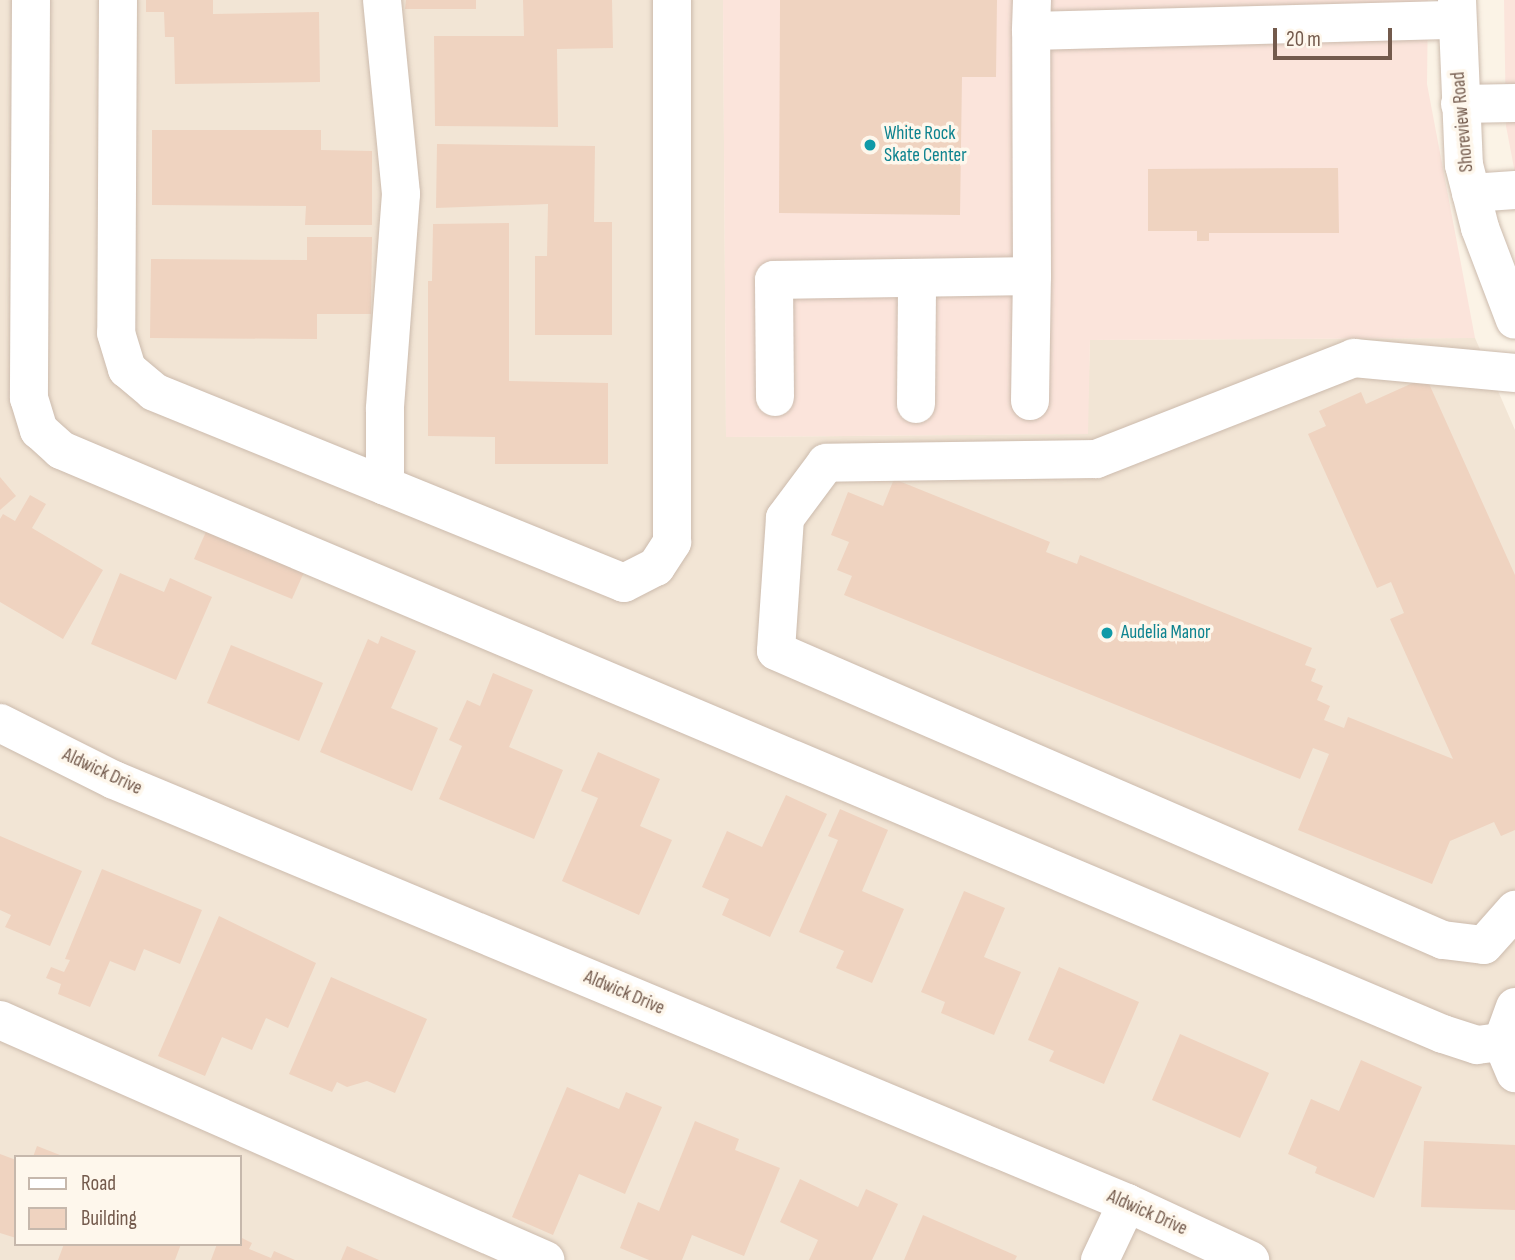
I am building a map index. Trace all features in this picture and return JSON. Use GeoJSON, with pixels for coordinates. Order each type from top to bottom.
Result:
{"type":"FeatureCollection","features":[{"type":"Feature","properties":{"kind":"street"},"geometry":{"type":"LineString","coordinates":[[31,0],[29,398],[39,430],[61,450],[1443,1034],[1477,1045],[1511,1041]]}},
{"type":"Feature","properties":{"kind":"street"},"geometry":{"type":"LineString","coordinates":[[118,0],[116,333],[127,369],[154,392],[624,583],[656,567],[672,542],[672,0]]}},
{"type":"Feature","properties":{"kind":"street"},"geometry":{"type":"LineString","coordinates":[[382,0],[401,194],[385,410],[385,486]]}},
{"type":"Feature","properties":{"kind":"street"},"geometry":{"type":"LineString","coordinates":[[1030,401],[1032,16],[1457,10]]}},
{"type":"Feature","properties":{"kind":"street","name":"Shoreview Road"},"geometry":{"type":"LineString","coordinates":[[1457,10],[1464,165],[1471,193],[1515,320]]}},
{"type":"Feature","properties":{"kind":"street"},"geometry":{"type":"LineString","coordinates":[[1460,104],[1515,103]]}},
{"type":"Feature","properties":{"kind":"street"},"geometry":{"type":"LineString","coordinates":[[1471,193],[1515,190]]}},
{"type":"Feature","properties":{"kind":"street"},"geometry":{"type":"LineString","coordinates":[[775,397],[774,280],[1032,276]]}},
{"type":"Feature","properties":{"kind":"street"},"geometry":{"type":"LineString","coordinates":[[916,404],[917,278]]}},
{"type":"Feature","properties":{"kind":"street"},"geometry":{"type":"LineString","coordinates":[[1515,373],[1354,358],[1096,459],[826,463],[785,518],[776,651],[1443,940],[1484,945],[1515,910]]}},
{"type":"Feature","properties":{"kind":"street","name":"Aldwick Drive"},"geometry":{"type":"LineString","coordinates":[[0,723],[114,780],[1126,1203],[1250,1260]]}},
{"type":"Feature","properties":{"kind":"street"},"geometry":{"type":"LineString","coordinates":[[0,1020],[545,1260]]}},
{"type":"Feature","properties":{"kind":"street"},"geometry":{"type":"LineString","coordinates":[[1100,1260],[1126,1203]]}},
{"type":"Feature","properties":{"kind":"shaded area"},"geometry":{"type":"Polygon","coordinates":[[[0,0],[723,0],[726,437],[1087,434],[1090,340],[1475,338],[1515,430],[1515,1260],[0,1260],[0,0]]]}},
{"type":"Feature","properties":{"kind":"shaded area"},"geometry":{"type":"Polygon","coordinates":[[[723,0],[1428,0],[1427,84],[1475,338],[1090,340],[1088,434],[726,437],[723,0]]]}},
{"type":"Feature","properties":{"kind":"shaded area"},"geometry":{"type":"Polygon","coordinates":[[[1504,0],[1515,0],[1515,173],[1506,126],[1504,0]]]}},
{"type":"Feature","properties":{"kind":"building"},"geometry":{"type":"Polygon","coordinates":[[[146,0],[213,0],[213,14],[319,12],[320,82],[175,84],[174,37],[165,37],[164,12],[146,12],[146,0]]]}},
{"type":"Feature","properties":{"kind":"building"},"geometry":{"type":"Polygon","coordinates":[[[406,0],[476,0],[476,9],[405,9],[406,0]]]}},
{"type":"Feature","properties":{"kind":"building"},"geometry":{"type":"Polygon","coordinates":[[[523,0],[612,0],[613,48],[557,49],[558,127],[435,126],[434,36],[524,36],[523,0]]]}},
{"type":"Feature","properties":{"kind":"building","name":"White Rock Skate Center"},"geometry":{"type":"Polygon","coordinates":[[[780,0],[997,0],[996,77],[962,77],[960,215],[779,213],[780,0]]]}},
{"type":"Feature","properties":{"kind":"building"},"geometry":{"type":"Polygon","coordinates":[[[152,130],[321,130],[321,150],[372,151],[372,225],[305,225],[306,206],[152,205],[152,130]]]}},
{"type":"Feature","properties":{"kind":"building"},"geometry":{"type":"Polygon","coordinates":[[[437,144],[595,146],[594,222],[612,222],[612,335],[535,335],[535,256],[547,256],[548,204],[436,208],[437,144]]]}},
{"type":"Feature","properties":{"kind":"building"},"geometry":{"type":"Polygon","coordinates":[[[1338,168],[1339,233],[1209,233],[1209,241],[1197,241],[1197,231],[1148,231],[1148,169],[1338,168]]]}},
{"type":"Feature","properties":{"kind":"building"},"geometry":{"type":"Polygon","coordinates":[[[509,223],[509,381],[608,383],[608,464],[495,464],[495,437],[428,436],[428,281],[432,281],[433,224],[509,223]]]}},
{"type":"Feature","properties":{"kind":"building"},"geometry":{"type":"Polygon","coordinates":[[[307,237],[372,237],[371,314],[317,314],[317,339],[150,338],[151,259],[307,260],[307,237]]]}},
{"type":"Feature","properties":{"kind":"building","name":"Audelia Manor"},"geometry":{"type":"Polygon","coordinates":[[[1426,377],[1515,575],[1515,830],[1501,836],[1494,822],[1450,841],[1432,884],[1298,830],[1329,754],[1313,748],[1300,779],[844,595],[852,576],[837,570],[849,542],[831,535],[848,492],[883,506],[894,479],[1050,542],[1046,552],[1077,564],[1080,555],[1312,648],[1305,665],[1316,669],[1311,681],[1323,686],[1317,700],[1330,706],[1324,720],[1344,728],[1348,717],[1453,759],[1390,619],[1404,613],[1391,582],[1377,588],[1308,434],[1326,426],[1319,411],[1361,392],[1366,404],[1426,377]]]}},
{"type":"Feature","properties":{"kind":"building"},"geometry":{"type":"Polygon","coordinates":[[[0,477],[16,496],[0,510],[0,477]]]}},
{"type":"Feature","properties":{"kind":"building"},"geometry":{"type":"Polygon","coordinates":[[[30,495],[46,504],[32,528],[103,570],[63,639],[0,602],[0,519],[3,514],[15,521],[30,495]]]}},
{"type":"Feature","properties":{"kind":"building"},"geometry":{"type":"Polygon","coordinates":[[[212,518],[309,561],[292,599],[194,559],[212,518]]]}},
{"type":"Feature","properties":{"kind":"building"},"geometry":{"type":"Polygon","coordinates":[[[120,573],[164,592],[170,578],[212,597],[176,680],[91,644],[120,573]]]}},
{"type":"Feature","properties":{"kind":"building"},"geometry":{"type":"Polygon","coordinates":[[[381,636],[416,651],[391,708],[438,728],[412,791],[320,752],[368,639],[378,644],[381,636]]]}},
{"type":"Feature","properties":{"kind":"building"},"geometry":{"type":"Polygon","coordinates":[[[231,645],[323,683],[299,741],[207,703],[231,645]]]}},
{"type":"Feature","properties":{"kind":"building"},"geometry":{"type":"Polygon","coordinates":[[[493,673],[533,690],[509,747],[563,770],[534,839],[439,799],[462,746],[449,740],[467,700],[480,706],[493,673]]]}},
{"type":"Feature","properties":{"kind":"building"},"geometry":{"type":"Polygon","coordinates":[[[598,752],[660,779],[640,826],[672,840],[639,915],[562,881],[598,798],[581,791],[598,752]]]}},
{"type":"Feature","properties":{"kind":"building"},"geometry":{"type":"Polygon","coordinates":[[[786,795],[827,814],[770,937],[722,915],[729,899],[702,887],[727,831],[762,847],[786,795]]]}},
{"type":"Feature","properties":{"kind":"building"},"geometry":{"type":"Polygon","coordinates":[[[840,809],[888,830],[862,891],[904,909],[872,983],[836,968],[844,951],[799,932],[838,840],[828,836],[840,809]]]}},
{"type":"Feature","properties":{"kind":"building"},"geometry":{"type":"Polygon","coordinates":[[[0,836],[82,871],[50,946],[5,927],[11,915],[0,910],[0,836]]]}},
{"type":"Feature","properties":{"kind":"building"},"geometry":{"type":"Polygon","coordinates":[[[102,869],[202,910],[180,964],[144,949],[135,971],[110,961],[90,1007],[58,994],[61,984],[46,978],[51,967],[64,972],[70,960],[65,959],[102,869]]]}},
{"type":"Feature","properties":{"kind":"building"},"geometry":{"type":"Polygon","coordinates":[[[964,891],[1005,908],[984,957],[1021,972],[994,1035],[941,1013],[945,1002],[921,992],[964,891]]]}},
{"type":"Feature","properties":{"kind":"building"},"geometry":{"type":"Polygon","coordinates":[[[219,916],[316,963],[288,1028],[266,1018],[252,1050],[222,1037],[205,1076],[158,1056],[219,916]]]}},
{"type":"Feature","properties":{"kind":"building"},"geometry":{"type":"Polygon","coordinates":[[[1059,967],[1139,1002],[1104,1084],[1049,1061],[1054,1051],[1028,1040],[1059,967]]]}},
{"type":"Feature","properties":{"kind":"building"},"geometry":{"type":"Polygon","coordinates":[[[331,977],[427,1019],[395,1093],[367,1081],[347,1087],[337,1082],[332,1092],[289,1074],[331,977]]]}},
{"type":"Feature","properties":{"kind":"building"},"geometry":{"type":"Polygon","coordinates":[[[1180,1034],[1269,1073],[1240,1138],[1152,1100],[1180,1034]]]}},
{"type":"Feature","properties":{"kind":"building"},"geometry":{"type":"Polygon","coordinates":[[[1361,1060],[1422,1087],[1374,1198],[1315,1173],[1317,1167],[1288,1154],[1311,1099],[1339,1111],[1361,1060]]]}},
{"type":"Feature","properties":{"kind":"building"},"geometry":{"type":"Polygon","coordinates":[[[567,1087],[619,1109],[626,1092],[662,1107],[625,1194],[579,1174],[553,1235],[512,1217],[567,1087]]]}},
{"type":"Feature","properties":{"kind":"building"},"geometry":{"type":"Polygon","coordinates":[[[695,1121],[739,1139],[735,1150],[780,1168],[744,1256],[692,1235],[682,1260],[649,1260],[620,1248],[638,1202],[659,1211],[695,1121]]]}},
{"type":"Feature","properties":{"kind":"building"},"geometry":{"type":"Polygon","coordinates":[[[1424,1141],[1515,1145],[1515,1210],[1421,1207],[1424,1141]]]}},
{"type":"Feature","properties":{"kind":"building"},"geometry":{"type":"Polygon","coordinates":[[[37,1146],[60,1155],[34,1155],[37,1146]]]}},
{"type":"Feature","properties":{"kind":"building"},"geometry":{"type":"Polygon","coordinates":[[[0,1154],[14,1159],[14,1237],[0,1233],[0,1154]]]}},
{"type":"Feature","properties":{"kind":"building"},"geometry":{"type":"Polygon","coordinates":[[[800,1179],[858,1207],[866,1189],[898,1204],[872,1260],[809,1260],[818,1240],[780,1222],[800,1179]]]}},
{"type":"Feature","properties":{"kind":"building"},"geometry":{"type":"Polygon","coordinates":[[[923,1215],[1017,1256],[1015,1260],[904,1260],[923,1215]]]}},
{"type":"Feature","properties":{"kind":"building"},"geometry":{"type":"Polygon","coordinates":[[[242,1238],[252,1243],[249,1249],[271,1258],[274,1251],[295,1260],[211,1260],[216,1246],[242,1246],[242,1238]]]}},
{"type":"Feature","properties":{"kind":"building"},"geometry":{"type":"Polygon","coordinates":[[[63,1246],[180,1246],[175,1260],[58,1260],[63,1246]]]}},
{"type":"Feature","properties":{"kind":"building"},"geometry":{"type":"Polygon","coordinates":[[[347,1246],[379,1260],[341,1260],[347,1246]]]}},
{"type":"Feature","properties":{"kind":"place","name":"White Rock Skate Center"},"geometry":{"type":"Point","coordinates":[870,145]}},
{"type":"Feature","properties":{"kind":"place","name":"Audelia Manor"},"geometry":{"type":"Point","coordinates":[1107,633]}}]}
